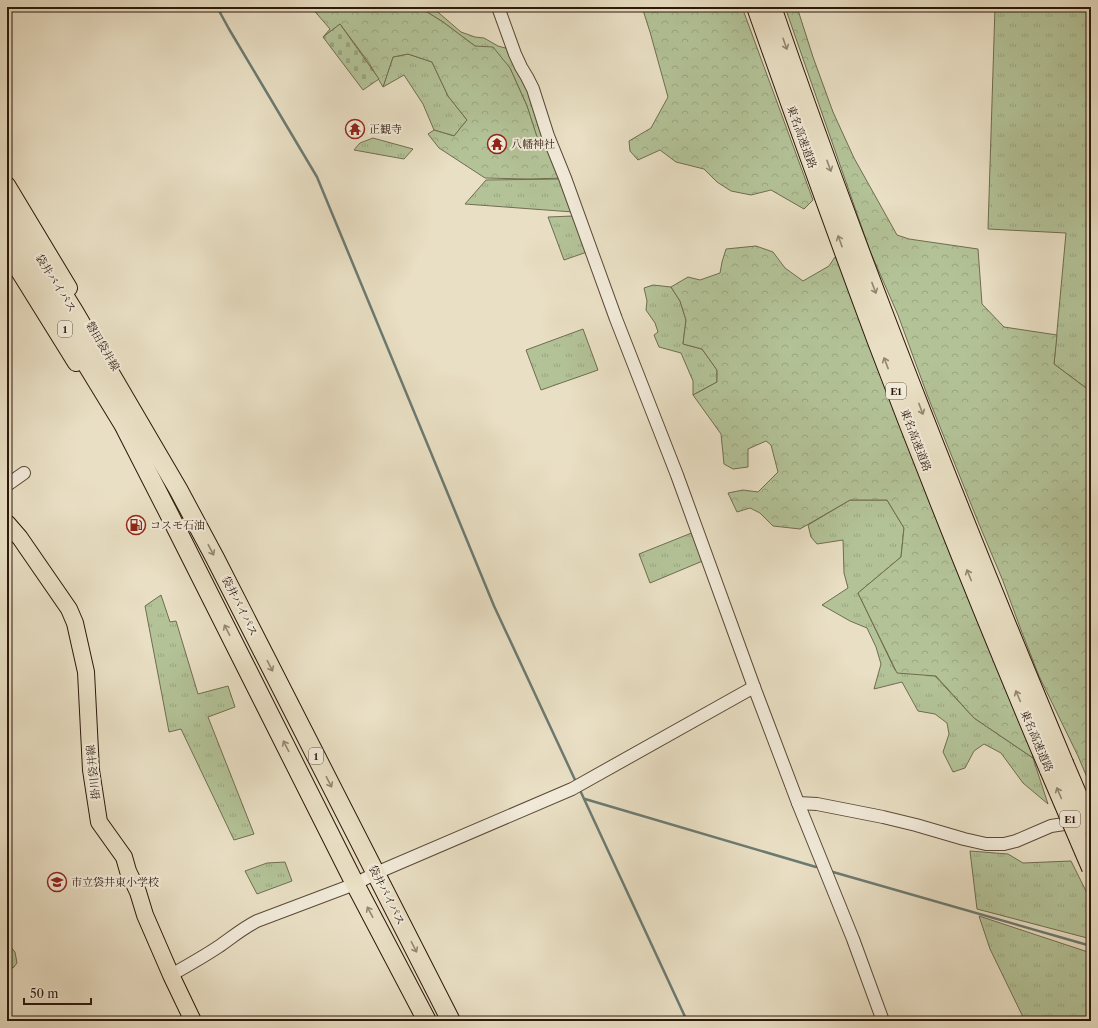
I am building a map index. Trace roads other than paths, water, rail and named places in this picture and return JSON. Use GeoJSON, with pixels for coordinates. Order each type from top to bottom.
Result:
{"type":"FeatureCollection","features":[{"type":"Feature","properties":{"kind":"highway","name":"東名高速道路"},"geometry":{"type":"LineString","coordinates":[[756,7],[819,185],[877,340],[1007,670],[1057,767],[1091,826]]}},
{"type":"Feature","properties":{"kind":"highway","name":"東名高速道路"},"geometry":{"type":"LineString","coordinates":[[772,7],[892,335],[1016,649],[1091,868]]}},
{"type":"Feature","properties":{"kind":"highway","name":"袋井バイパス"},"geometry":{"type":"LineString","coordinates":[[7,203],[75,313],[180,491],[451,1021]]}},
{"type":"Feature","properties":{"kind":"highway","name":"袋井バイパス"},"geometry":{"type":"LineString","coordinates":[[7,234],[123,424],[355,884],[427,1021]]}},
{"type":"Feature","properties":{"kind":"main road","name":"磐田袋井線"},"geometry":{"type":"LineString","coordinates":[[7,185],[56,265],[139,408],[180,491]]}},
{"type":"Feature","properties":{"kind":"main road"},"geometry":{"type":"LineString","coordinates":[[7,252],[120,434],[148,489],[167,510]]}},
{"type":"Feature","properties":{"kind":"main road","name":"掛川袋井線"},"geometry":{"type":"LineString","coordinates":[[7,523],[20,538],[69,608],[76,623],[86,672],[91,770],[99,822],[124,857],[128,871],[138,892],[144,915],[193,1021]]}},
{"type":"Feature","properties":{"kind":"street"},"geometry":{"type":"LineString","coordinates":[[498,7],[515,54],[533,89],[548,136],[565,178],[616,319],[677,475],[754,687],[884,1021]]}},
{"type":"Feature","properties":{"kind":"street"},"geometry":{"type":"LineString","coordinates":[[7,485],[24,473]]}},
{"type":"Feature","properties":{"kind":"street"},"geometry":{"type":"LineString","coordinates":[[171,975],[190,965],[244,928],[257,921],[355,884],[376,873],[579,785],[754,687]]}},
{"type":"Feature","properties":{"kind":"street"},"geometry":{"type":"LineString","coordinates":[[798,803],[817,804],[890,819],[986,844],[1004,844],[1016,841],[1051,826],[1064,824],[1083,824],[1091,826]]}},
{"type":"Feature","properties":{"kind":"waterway"},"geometry":{"type":"LineString","coordinates":[[217,7],[317,177],[494,606],[576,782]]}},
{"type":"Feature","properties":{"kind":"waterway"},"geometry":{"type":"LineString","coordinates":[[579,788],[687,1021]]}},
{"type":"Feature","properties":{"kind":"waterway"},"geometry":{"type":"LineString","coordinates":[[585,799],[816,867]]}},
{"type":"Feature","properties":{"kind":"waterway"},"geometry":{"type":"LineString","coordinates":[[833,872],[1091,946]]}},
{"type":"Feature","properties":{"kind":"place","name":"正観寺"},"geometry":{"type":"Point","coordinates":[355,129]}},
{"type":"Feature","properties":{"kind":"place","name":"八幡神社"},"geometry":{"type":"Point","coordinates":[497,144]}},
{"type":"Feature","properties":{"kind":"place","name":"コスモ石油"},"geometry":{"type":"Point","coordinates":[136,525]}},
{"type":"Feature","properties":{"kind":"place","name":"市立袋井東小学校"},"geometry":{"type":"Point","coordinates":[57,882]}}]}
